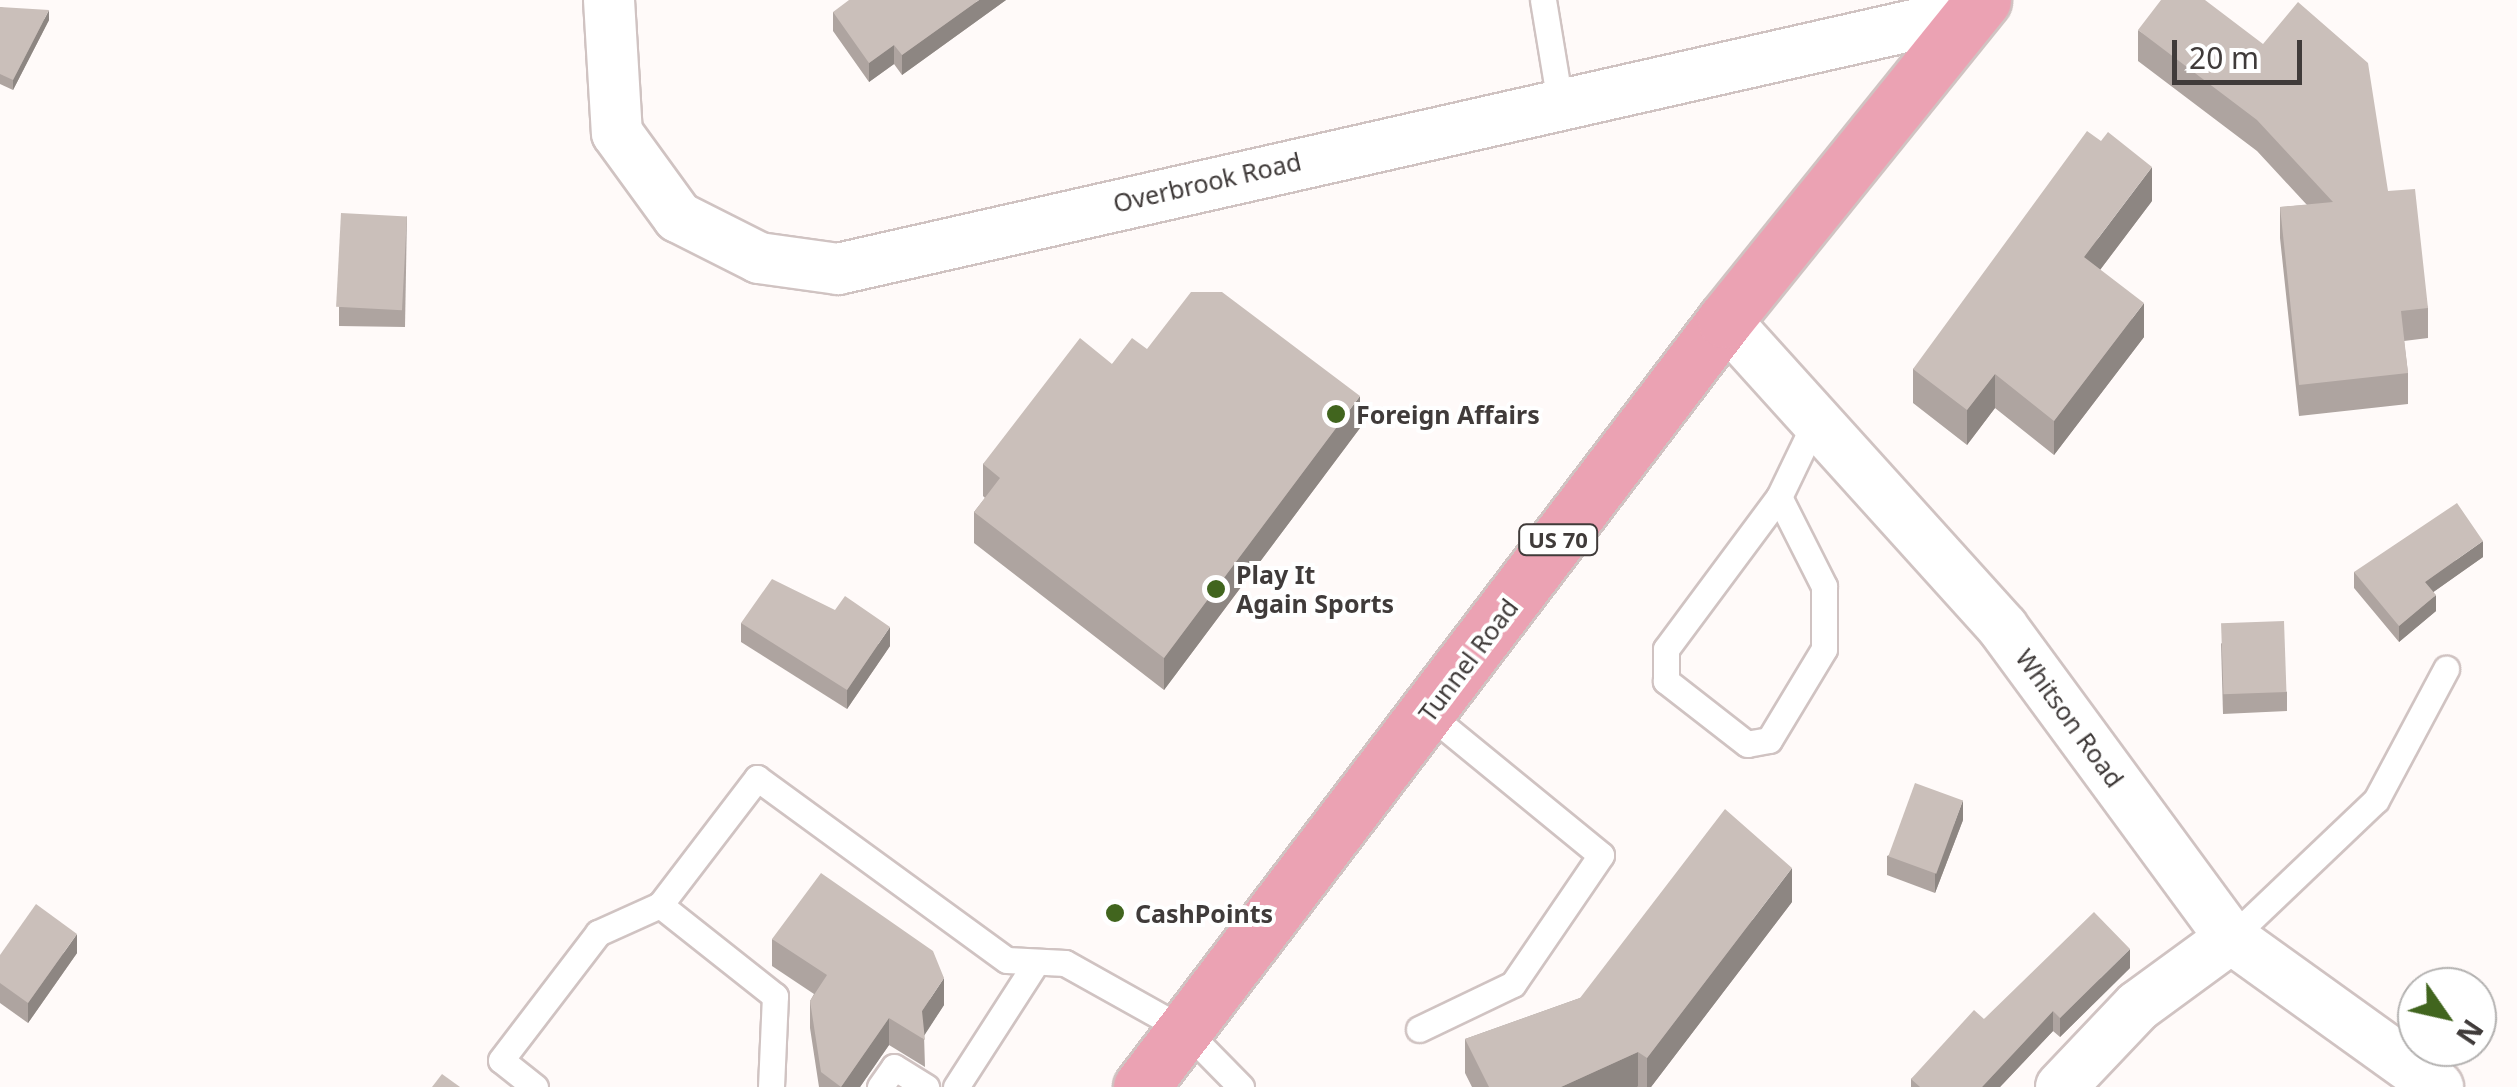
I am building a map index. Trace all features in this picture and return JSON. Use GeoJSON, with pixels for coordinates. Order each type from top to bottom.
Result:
{"type":"FeatureCollection","features":[{"type":"Feature","properties":{"kind":"main road","name":"Tunnel Road"},"geometry":{"type":"LineString","coordinates":[[1141,1087],[1429,714],[1725,320],[1979,5]]}},
{"type":"Feature","properties":{"kind":"street","name":"Overbrook Road"},"geometry":{"type":"LineString","coordinates":[[610,0],[618,134],[678,217],[759,258],[838,269],[1979,5]]}},
{"type":"Feature","properties":{"kind":"street","name":"Whitson Road"},"geometry":{"type":"LineString","coordinates":[[1725,320],[2003,628],[2231,938],[2438,1087]]}},
{"type":"Feature","properties":{"kind":"street"},"geometry":{"type":"LineString","coordinates":[[2061,1087],[2138,1006],[2231,938]]}},
{"type":"Feature","properties":{"kind":"lane"},"geometry":{"type":"LineString","coordinates":[[1543,0],[1560,103]]}},
{"type":"Feature","properties":{"kind":"lane"},"geometry":{"type":"LineString","coordinates":[[1778,497],[1824,586],[1828,618],[1824,648],[1769,740],[1747,744],[1666,680],[1666,649],[1778,497],[1816,420]]}},
{"type":"Feature","properties":{"kind":"lane"},"geometry":{"type":"LineString","coordinates":[[2231,938],[2376,800],[2446,670]]}},
{"type":"Feature","properties":{"kind":"lane"},"geometry":{"type":"LineString","coordinates":[[1419,1030],[1513,984],[1600,855],[1429,714]]}},
{"type":"Feature","properties":{"kind":"lane"},"geometry":{"type":"LineString","coordinates":[[535,1087],[501,1060],[598,933],[660,906],[757,778],[1007,960],[1065,963],[1185,1030],[1241,1087]]}},
{"type":"Feature","properties":{"kind":"lane"},"geometry":{"type":"LineString","coordinates":[[660,906],[775,996],[771,1087]]}},
{"type":"Feature","properties":{"kind":"lane"},"geometry":{"type":"LineString","coordinates":[[956,1087],[1036,963]]}},
{"type":"Feature","properties":{"kind":"lane"},"geometry":{"type":"LineString","coordinates":[[880,1087],[894,1066],[926,1087]]}},
{"type":"Feature","properties":{"kind":"building"},"geometry":{"type":"Polygon","coordinates":[[[849,0],[979,0],[902,55],[894,45],[869,63],[833,12],[849,0]]]}},
{"type":"Feature","properties":{"kind":"building"},"geometry":{"type":"Polygon","coordinates":[[[2161,0],[2205,0],[2263,44],[2298,2],[2368,63],[2388,191],[2415,189],[2428,308],[2401,311],[2408,373],[2299,385],[2280,207],[2333,202],[2257,120],[2138,30],[2161,0]]]}},
{"type":"Feature","properties":{"kind":"building"},"geometry":{"type":"Polygon","coordinates":[[[0,7],[49,10],[13,80],[0,74],[0,7]]]}},
{"type":"Feature","properties":{"kind":"building"},"geometry":{"type":"Polygon","coordinates":[[[2087,131],[2101,141],[2108,132],[2152,167],[2084,257],[2144,303],[2054,421],[1995,374],[1967,410],[1913,369],[2087,131]]]}},
{"type":"Feature","properties":{"kind":"building"},"geometry":{"type":"Polygon","coordinates":[[[341,213],[407,216],[402,310],[336,307],[341,213]]]}},
{"type":"Feature","properties":{"kind":"building"},"geometry":{"type":"Polygon","coordinates":[[[1191,292],[1222,292],[1360,396],[1164,658],[974,512],[1000,478],[983,464],[1080,338],[1112,364],[1132,338],[1147,349],[1191,292]]]}},
{"type":"Feature","properties":{"kind":"building"},"geometry":{"type":"Polygon","coordinates":[[[2457,503],[2483,541],[2425,582],[2436,595],[2399,626],[2354,572],[2457,503]]]}},
{"type":"Feature","properties":{"kind":"building"},"geometry":{"type":"Polygon","coordinates":[[[772,579],[835,610],[845,596],[890,627],[847,690],[741,623],[772,579]]]}},
{"type":"Feature","properties":{"kind":"building"},"geometry":{"type":"Polygon","coordinates":[[[2284,621],[2286,692],[2224,694],[2221,623],[2284,621]]]}},
{"type":"Feature","properties":{"kind":"building"},"geometry":{"type":"Polygon","coordinates":[[[1915,783],[1963,800],[1936,874],[1888,856],[1915,783]]]}},
{"type":"Feature","properties":{"kind":"building"},"geometry":{"type":"Polygon","coordinates":[[[1725,809],[1792,868],[1647,1058],[1638,1052],[1561,1087],[1489,1087],[1465,1039],[1580,998],[1725,809]]]}},
{"type":"Feature","properties":{"kind":"building"},"geometry":{"type":"Polygon","coordinates":[[[821,873],[933,951],[944,978],[922,1011],[925,1040],[889,1018],[841,1087],[821,1072],[810,1001],[827,975],[772,939],[821,873]]]}},
{"type":"Feature","properties":{"kind":"building"},"geometry":{"type":"Polygon","coordinates":[[[36,904],[77,934],[28,1003],[0,983],[0,955],[36,904]]]}},
{"type":"Feature","properties":{"kind":"building"},"geometry":{"type":"Polygon","coordinates":[[[2094,912],[2130,949],[2060,1018],[2053,1011],[1982,1087],[1920,1087],[1911,1079],[1974,1010],[1984,1019],[2094,912]]]}},
{"type":"Feature","properties":{"kind":"building"},"geometry":{"type":"Polygon","coordinates":[[[442,1074],[460,1087],[432,1087],[442,1074]]]}},
{"type":"Feature","properties":{"kind":"place","name":"Foreign Affairs"},"geometry":{"type":"Point","coordinates":[1336,414]}},
{"type":"Feature","properties":{"kind":"place","name":"Play It Again Sports"},"geometry":{"type":"Point","coordinates":[1216,589]}},
{"type":"Feature","properties":{"kind":"place","name":"CashPoints"},"geometry":{"type":"Point","coordinates":[1115,913]}}]}
